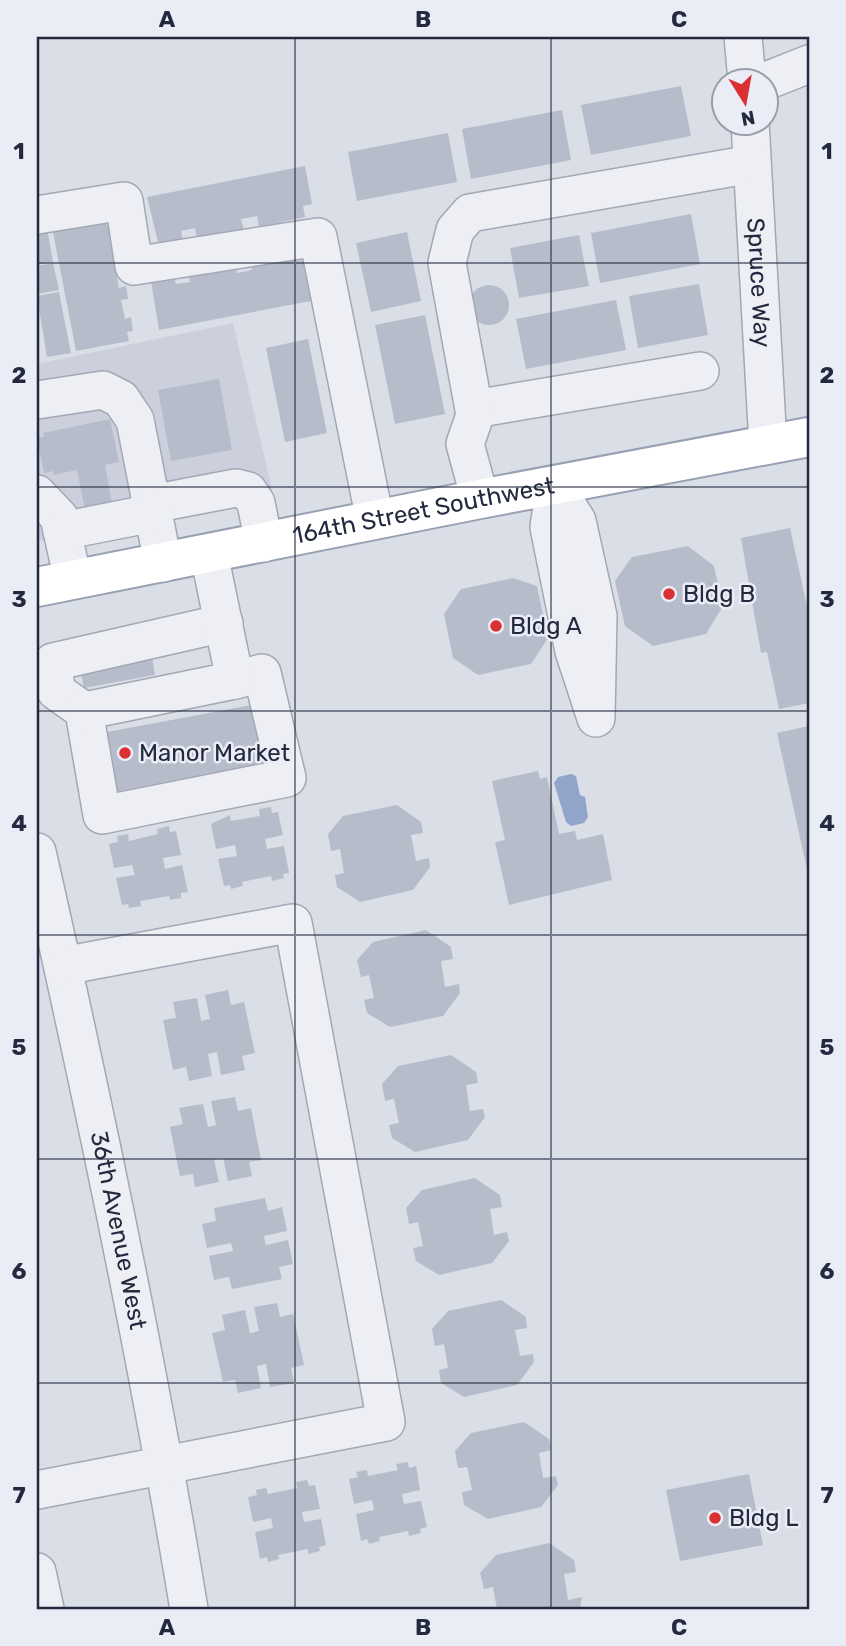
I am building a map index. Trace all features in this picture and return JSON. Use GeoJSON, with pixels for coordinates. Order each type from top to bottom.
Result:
{"type":"FeatureCollection","features":[{"type":"Feature","properties":{"kind":"main road","name":"164th Street Southwest"},"geometry":{"type":"LineString","coordinates":[[55,583],[809,437]]}},
{"type":"Feature","properties":{"kind":"street"},"geometry":{"type":"LineString","coordinates":[[743,37],[746,66]]}},
{"type":"Feature","properties":{"kind":"street"},"geometry":{"type":"LineString","coordinates":[[780,75],[809,64]]}},
{"type":"Feature","properties":{"kind":"street","name":"Spruce Way"},"geometry":{"type":"LineString","coordinates":[[751,136],[768,445]]}},
{"type":"Feature","properties":{"kind":"street"},"geometry":{"type":"LineString","coordinates":[[480,499],[465,444],[475,415],[447,263],[455,230],[470,214],[752,164]]}},
{"type":"Feature","properties":{"kind":"street"},"geometry":{"type":"LineString","coordinates":[[37,215],[124,201],[134,266],[318,237],[375,520]]}},
{"type":"Feature","properties":{"kind":"street"},"geometry":{"type":"LineString","coordinates":[[474,409],[700,371]]}},
{"type":"Feature","properties":{"kind":"street"},"geometry":{"type":"LineString","coordinates":[[37,400],[103,390],[121,399],[135,420],[163,563]]}},
{"type":"Feature","properties":{"kind":"street"},"geometry":{"type":"LineString","coordinates":[[555,486],[577,521],[598,616],[596,718],[574,651],[549,527],[555,486]]}},
{"type":"Feature","properties":{"kind":"street"},"geometry":{"type":"LineString","coordinates":[[62,531],[236,488],[248,491],[256,503],[264,543]]}},
{"type":"Feature","properties":{"kind":"street"},"geometry":{"type":"LineString","coordinates":[[37,494],[59,517],[62,531],[55,583]]}},
{"type":"Feature","properties":{"kind":"street"},"geometry":{"type":"LineString","coordinates":[[209,554],[235,680]]}},
{"type":"Feature","properties":{"kind":"street"},"geometry":{"type":"LineString","coordinates":[[59,700],[235,680],[262,673],[287,778],[102,815],[59,700],[53,662],[224,623]]}},
{"type":"Feature","properties":{"kind":"street","name":"36th Avenue West"},"geometry":{"type":"LineString","coordinates":[[37,852],[165,1463],[188,1609]]}},
{"type":"Feature","properties":{"kind":"street"},"geometry":{"type":"LineString","coordinates":[[37,1490],[386,1422],[293,923],[63,966]]}},
{"type":"Feature","properties":{"kind":"street"},"geometry":{"type":"LineString","coordinates":[[37,1572],[45,1609]]}},
{"type":"Feature","properties":{"kind":"shaded area"},"geometry":{"type":"Polygon","coordinates":[[[233,323],[274,498],[46,542],[37,539],[37,364],[233,323]]]}},
{"type":"Feature","properties":{"kind":"water"},"geometry":{"type":"Polygon","coordinates":[[[571,774],[576,776],[580,795],[585,797],[588,817],[584,823],[571,826],[566,822],[554,783],[558,777],[571,774]]]}},
{"type":"Feature","properties":{"kind":"building"},"geometry":{"type":"Polygon","coordinates":[[[681,86],[691,136],[591,155],[581,105],[681,86]]]}},
{"type":"Feature","properties":{"kind":"building"},"geometry":{"type":"Polygon","coordinates":[[[562,110],[571,160],[471,179],[462,129],[562,110]]]}},
{"type":"Feature","properties":{"kind":"building"},"geometry":{"type":"Polygon","coordinates":[[[448,133],[457,182],[357,201],[348,152],[448,133]]]}},
{"type":"Feature","properties":{"kind":"building"},"geometry":{"type":"Polygon","coordinates":[[[305,166],[312,204],[303,206],[305,217],[259,227],[257,216],[241,219],[244,230],[197,239],[195,228],[181,231],[183,241],[159,246],[147,197],[305,166]]]}},
{"type":"Feature","properties":{"kind":"building"},"geometry":{"type":"Polygon","coordinates":[[[691,214],[700,264],[600,283],[591,233],[691,214]]]}},
{"type":"Feature","properties":{"kind":"building"},"geometry":{"type":"Polygon","coordinates":[[[105,217],[107,226],[113,225],[115,238],[110,239],[113,258],[119,257],[121,270],[116,271],[119,288],[126,286],[128,299],[121,300],[125,319],[131,317],[133,331],[127,332],[129,341],[76,351],[52,227],[105,217]]]}},
{"type":"Feature","properties":{"kind":"building"},"geometry":{"type":"Polygon","coordinates":[[[46,222],[53,262],[37,265],[37,224],[46,222]]]}},
{"type":"Feature","properties":{"kind":"building"},"geometry":{"type":"Polygon","coordinates":[[[407,232],[421,301],[371,312],[356,243],[407,232]]]}},
{"type":"Feature","properties":{"kind":"building"},"geometry":{"type":"Polygon","coordinates":[[[579,235],[589,286],[519,298],[510,248],[579,235]]]}},
{"type":"Feature","properties":{"kind":"building"},"geometry":{"type":"Polygon","coordinates":[[[297,253],[299,261],[308,259],[316,300],[159,330],[151,281],[174,276],[176,284],[190,282],[188,273],[235,264],[237,273],[252,270],[250,262],[297,253]]]}},
{"type":"Feature","properties":{"kind":"building"},"geometry":{"type":"Polygon","coordinates":[[[53,263],[59,290],[37,294],[37,266],[53,263]]]}},
{"type":"Feature","properties":{"kind":"building"},"geometry":{"type":"Polygon","coordinates":[[[699,284],[708,335],[638,348],[629,296],[699,284]]]}},
{"type":"Feature","properties":{"kind":"building"},"geometry":{"type":"Polygon","coordinates":[[[489,285],[503,291],[509,305],[503,319],[489,325],[475,319],[469,305],[475,291],[489,285]]]}},
{"type":"Feature","properties":{"kind":"building"},"geometry":{"type":"Polygon","coordinates":[[[59,292],[71,353],[47,357],[37,296],[59,292]]]}},
{"type":"Feature","properties":{"kind":"building"},"geometry":{"type":"Polygon","coordinates":[[[616,300],[626,350],[526,369],[516,319],[616,300]]]}},
{"type":"Feature","properties":{"kind":"building"},"geometry":{"type":"Polygon","coordinates":[[[425,315],[445,414],[395,424],[375,325],[425,315]]]}},
{"type":"Feature","properties":{"kind":"building"},"geometry":{"type":"Polygon","coordinates":[[[308,339],[327,433],[285,442],[266,348],[308,339]]]}},
{"type":"Feature","properties":{"kind":"building"},"geometry":{"type":"Polygon","coordinates":[[[219,379],[232,450],[171,461],[158,390],[219,379]]]}},
{"type":"Feature","properties":{"kind":"building"},"geometry":{"type":"Polygon","coordinates":[[[110,419],[119,462],[105,465],[113,509],[86,515],[77,470],[53,475],[53,471],[44,473],[37,438],[44,437],[43,433],[110,419]]]}},
{"type":"Feature","properties":{"kind":"building"},"geometry":{"type":"Polygon","coordinates":[[[790,528],[809,616],[809,703],[779,709],[767,652],[761,653],[741,538],[790,528]]]}},
{"type":"Feature","properties":{"kind":"building","name":"Bldg B"},"geometry":{"type":"Polygon","coordinates":[[[688,546],[714,566],[723,606],[706,634],[653,646],[625,626],[615,581],[632,557],[688,546]]]}},
{"type":"Feature","properties":{"kind":"building","name":"Bldg A"},"geometry":{"type":"Polygon","coordinates":[[[513,578],[537,586],[548,638],[531,664],[478,675],[453,658],[444,614],[461,589],[513,578]]]}},
{"type":"Feature","properties":{"kind":"building"},"geometry":{"type":"Polygon","coordinates":[[[151,650],[155,675],[84,688],[79,663],[151,650]]]}},
{"type":"Feature","properties":{"kind":"building"},"geometry":{"type":"Polygon","coordinates":[[[257,704],[270,769],[109,799],[96,734],[257,704]]]}},
{"type":"Feature","properties":{"kind":"building"},"geometry":{"type":"Polygon","coordinates":[[[809,726],[809,868],[807,869],[777,733],[809,726]]]}},
{"type":"Feature","properties":{"kind":"building"},"geometry":{"type":"Polygon","coordinates":[[[538,771],[540,779],[547,777],[559,834],[575,831],[577,840],[603,834],[612,880],[509,905],[495,842],[505,840],[492,781],[538,771]]]}},
{"type":"Feature","properties":{"kind":"building"},"geometry":{"type":"Polygon","coordinates":[[[397,805],[421,822],[423,833],[411,835],[416,861],[429,858],[430,867],[413,890],[360,902],[337,887],[335,875],[344,873],[340,849],[331,851],[328,834],[343,816],[397,805]]]}},
{"type":"Feature","properties":{"kind":"building"},"geometry":{"type":"Polygon","coordinates":[[[271,807],[272,813],[278,812],[283,835],[265,839],[267,849],[284,846],[289,873],[283,874],[284,878],[272,881],[271,876],[242,882],[243,886],[231,889],[230,885],[224,886],[218,859],[237,856],[235,845],[216,849],[211,824],[230,815],[231,821],[260,816],[259,809],[271,807]]]}},
{"type":"Feature","properties":{"kind":"building"},"geometry":{"type":"Polygon","coordinates":[[[169,826],[170,832],[176,831],[181,855],[163,858],[165,869],[182,865],[188,892],[181,893],[181,898],[170,900],[169,896],[140,901],[141,906],[129,908],[128,904],[122,905],[116,878],[135,875],[132,865],[114,868],[109,844],[118,842],[117,836],[128,834],[129,841],[158,834],[157,829],[169,826]]]}},
{"type":"Feature","properties":{"kind":"building"},"geometry":{"type":"Polygon","coordinates":[[[426,930],[451,947],[453,959],[441,961],[445,987],[459,984],[460,993],[443,1016],[390,1027],[367,1013],[364,1000],[374,998],[369,975],[361,977],[357,960],[373,942],[426,930]]]}},
{"type":"Feature","properties":{"kind":"building"},"geometry":{"type":"Polygon","coordinates":[[[228,990],[231,1005],[244,1002],[255,1053],[242,1056],[245,1070],[221,1075],[217,1052],[208,1054],[212,1076],[189,1081],[186,1067],[173,1070],[163,1020],[176,1018],[173,1002],[197,998],[201,1021],[210,1019],[205,995],[228,990]]]}},
{"type":"Feature","properties":{"kind":"building"},"geometry":{"type":"Polygon","coordinates":[[[451,1055],[476,1072],[478,1083],[466,1085],[470,1111],[483,1109],[485,1117],[468,1140],[415,1152],[392,1138],[389,1125],[399,1123],[394,1099],[385,1101],[382,1084],[398,1066],[451,1055]]]}},
{"type":"Feature","properties":{"kind":"building"},"geometry":{"type":"Polygon","coordinates":[[[235,1097],[238,1111],[251,1108],[261,1160],[249,1162],[252,1176],[228,1181],[223,1158],[214,1160],[219,1182],[195,1187],[193,1174],[180,1176],[170,1127],[183,1124],[179,1108],[203,1104],[208,1127],[216,1125],[211,1101],[235,1097]]]}},
{"type":"Feature","properties":{"kind":"building"},"geometry":{"type":"Polygon","coordinates":[[[475,1178],[500,1195],[502,1207],[490,1209],[494,1235],[507,1232],[509,1241],[492,1263],[439,1275],[416,1261],[413,1248],[423,1246],[418,1222],[409,1224],[406,1208],[422,1190],[475,1178]]]}},
{"type":"Feature","properties":{"kind":"building"},"geometry":{"type":"Polygon","coordinates":[[[265,1198],[268,1211],[282,1207],[287,1231],[264,1236],[266,1245],[288,1240],[293,1264],[279,1267],[282,1279],[232,1289],[229,1277],[214,1280],[209,1256],[233,1251],[231,1243],[207,1248],[202,1224],[216,1221],[214,1208],[265,1198]]]}},
{"type":"Feature","properties":{"kind":"building"},"geometry":{"type":"Polygon","coordinates":[[[501,1300],[526,1317],[527,1328],[515,1330],[520,1356],[533,1354],[534,1362],[517,1385],[464,1397],[441,1383],[439,1370],[448,1368],[444,1344],[435,1346],[432,1329],[448,1311],[501,1300]]]}},
{"type":"Feature","properties":{"kind":"building"},"geometry":{"type":"Polygon","coordinates":[[[277,1303],[280,1317],[293,1314],[304,1365],[291,1368],[294,1383],[270,1387],[266,1364],[257,1366],[261,1388],[238,1393],[235,1380],[223,1382],[212,1333],[225,1330],[222,1315],[245,1310],[250,1333],[259,1331],[254,1307],[277,1303]]]}},
{"type":"Feature","properties":{"kind":"building"},"geometry":{"type":"Polygon","coordinates":[[[524,1422],[549,1439],[551,1450],[539,1453],[543,1478],[556,1476],[558,1485],[541,1507],[488,1519],[464,1505],[462,1492],[472,1490],[467,1467],[458,1468],[455,1451],[471,1433],[524,1422]]]}},
{"type":"Feature","properties":{"kind":"building"},"geometry":{"type":"Polygon","coordinates":[[[408,1462],[409,1468],[416,1466],[420,1490],[402,1494],[404,1504],[421,1501],[427,1527],[420,1529],[421,1533],[409,1536],[408,1531],[379,1537],[380,1541],[369,1544],[367,1539],[361,1541],[356,1514],[374,1510],[372,1500],[354,1504],[349,1479],[358,1477],[356,1472],[367,1470],[368,1476],[398,1470],[396,1464],[408,1462]]]}},
{"type":"Feature","properties":{"kind":"building","name":"Bldg L"},"geometry":{"type":"Polygon","coordinates":[[[749,1474],[763,1545],[680,1561],[666,1490],[749,1474]]]}},
{"type":"Feature","properties":{"kind":"building"},"geometry":{"type":"Polygon","coordinates":[[[307,1480],[309,1486],[315,1485],[320,1509],[302,1512],[304,1522],[321,1519],[326,1545],[319,1547],[320,1551],[308,1554],[308,1549],[278,1555],[279,1559],[268,1562],[267,1557],[260,1559],[255,1532],[273,1528],[271,1518],[253,1522],[248,1497],[257,1495],[256,1490],[266,1488],[268,1494],[297,1488],[296,1482],[307,1480]]]}},
{"type":"Feature","properties":{"kind":"building"},"geometry":{"type":"Polygon","coordinates":[[[549,1543],[574,1560],[576,1572],[564,1574],[568,1600],[582,1597],[580,1609],[497,1609],[493,1587],[484,1589],[480,1573],[496,1555],[549,1543]]]}},
{"type":"Feature","properties":{"kind":"place","name":"Bldg B"},"geometry":{"type":"Point","coordinates":[669,594]}},
{"type":"Feature","properties":{"kind":"place","name":"Bldg A"},"geometry":{"type":"Point","coordinates":[496,626]}},
{"type":"Feature","properties":{"kind":"place","name":"Manor Market"},"geometry":{"type":"Point","coordinates":[125,753]}},
{"type":"Feature","properties":{"kind":"place","name":"Bldg L"},"geometry":{"type":"Point","coordinates":[715,1518]}}]}
